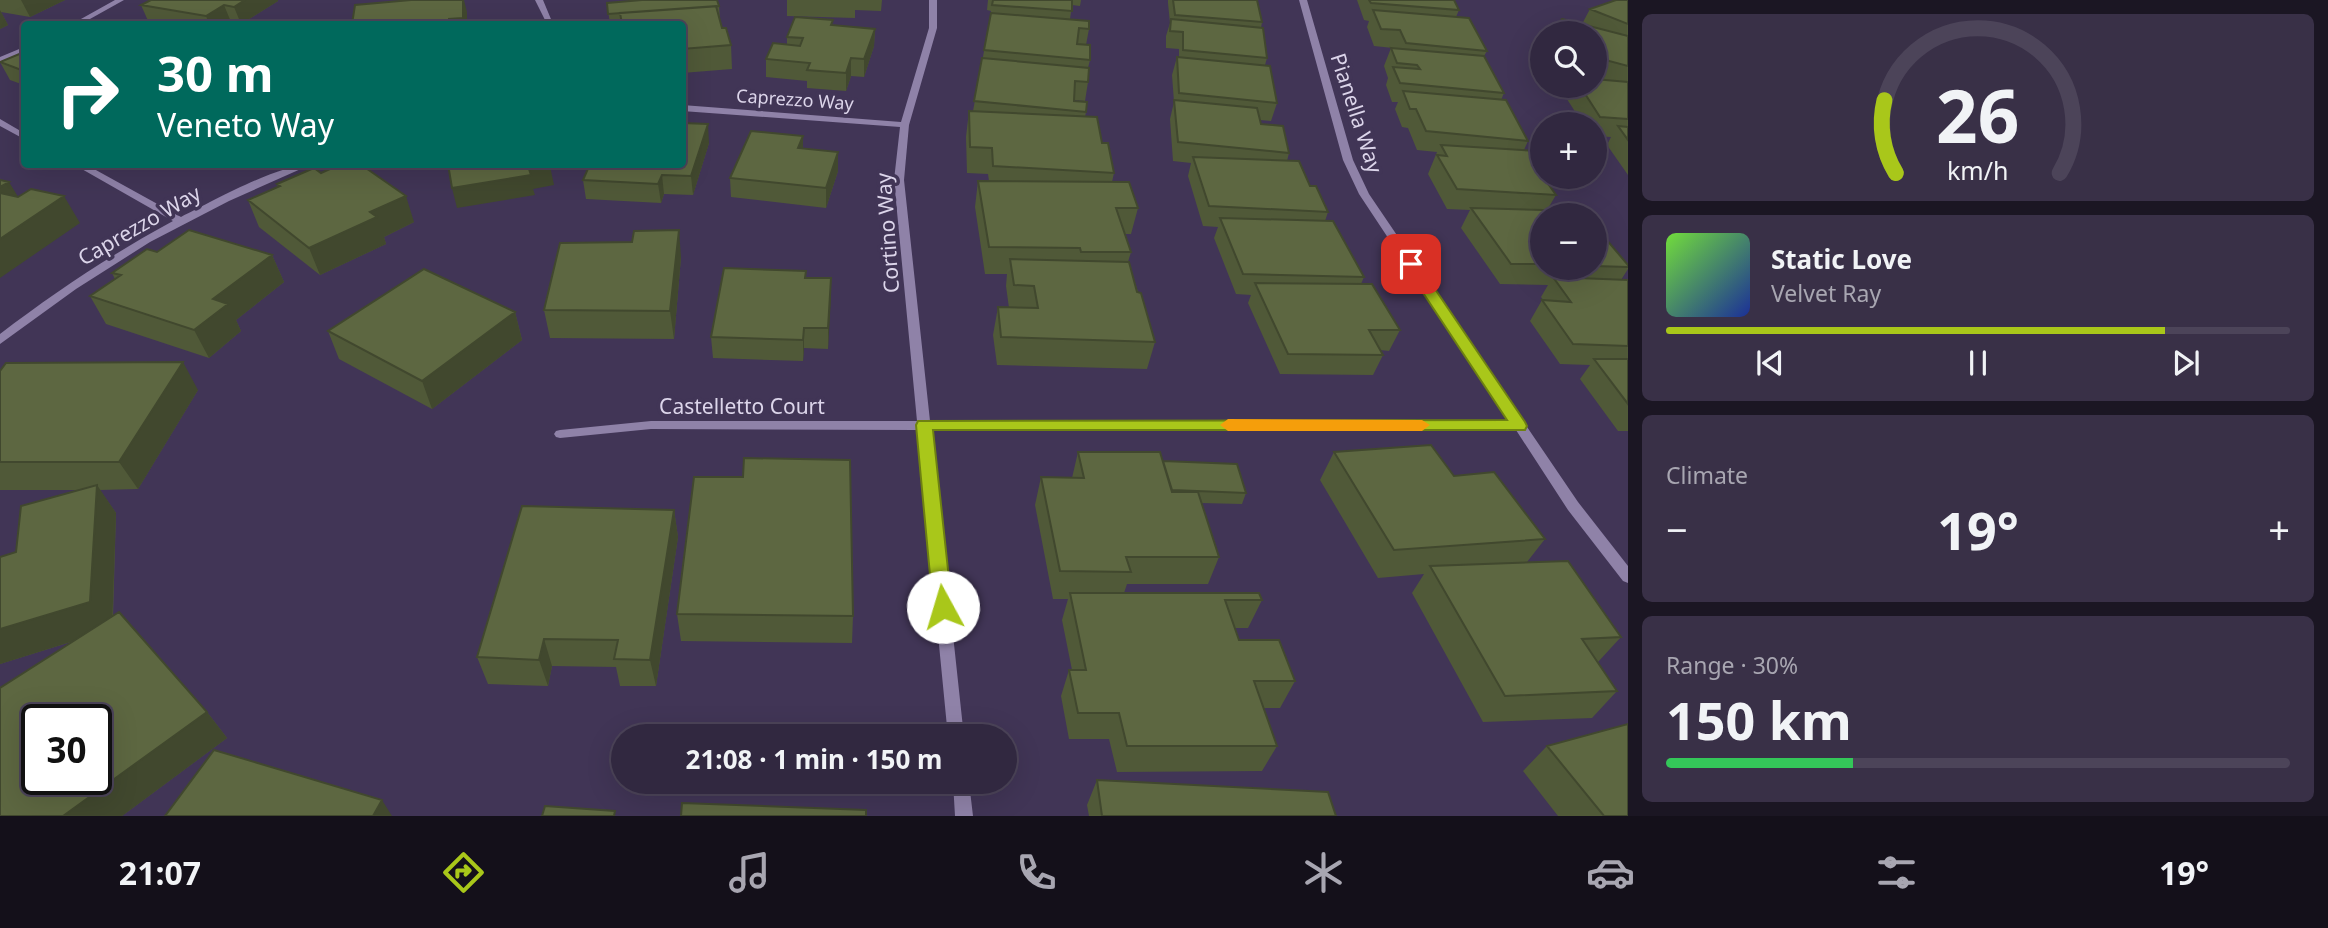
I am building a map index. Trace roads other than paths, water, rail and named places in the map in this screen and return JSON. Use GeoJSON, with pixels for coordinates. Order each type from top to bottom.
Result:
{"type":"FeatureCollection","features":[{"type":"Feature","properties":{"kind":"street"},"geometry":{"type":"LineString","coordinates":[[82,21],[120,0]]}},
{"type":"Feature","properties":{"kind":"street"},"geometry":{"type":"LineString","coordinates":[[539,0],[549,21]]}},
{"type":"Feature","properties":{"kind":"street","name":"Cortino Way"},"geometry":{"type":"LineString","coordinates":[[933,0],[933,28],[905,125],[899,180],[955,724]]}},
{"type":"Feature","properties":{"kind":"street","name":"Pianella Way"},"geometry":{"type":"LineString","coordinates":[[1303,0],[1348,160],[1364,194],[1573,506],[1628,577]]}},
{"type":"Feature","properties":{"kind":"street"},"geometry":{"type":"LineString","coordinates":[[0,60],[21,50]]}},
{"type":"Feature","properties":{"kind":"street","name":"Caprezzo Way"},"geometry":{"type":"LineString","coordinates":[[686,108],[905,125]]}},
{"type":"Feature","properties":{"kind":"street"},"geometry":{"type":"LineString","coordinates":[[0,122],[21,134]]}},
{"type":"Feature","properties":{"kind":"street"},"geometry":{"type":"LineString","coordinates":[[84,168],[179,220]]}},
{"type":"Feature","properties":{"kind":"street","name":"Caprezzo Way"},"geometry":{"type":"LineString","coordinates":[[0,340],[55,297],[123,252],[179,220],[298,168]]}},
{"type":"Feature","properties":{"kind":"street","name":"Castelletto Court"},"geometry":{"type":"LineString","coordinates":[[560,434],[651,425],[1519,426]]}},
{"type":"Feature","properties":{"kind":"street"},"geometry":{"type":"LineString","coordinates":[[962,794],[964,816]]}}]}
